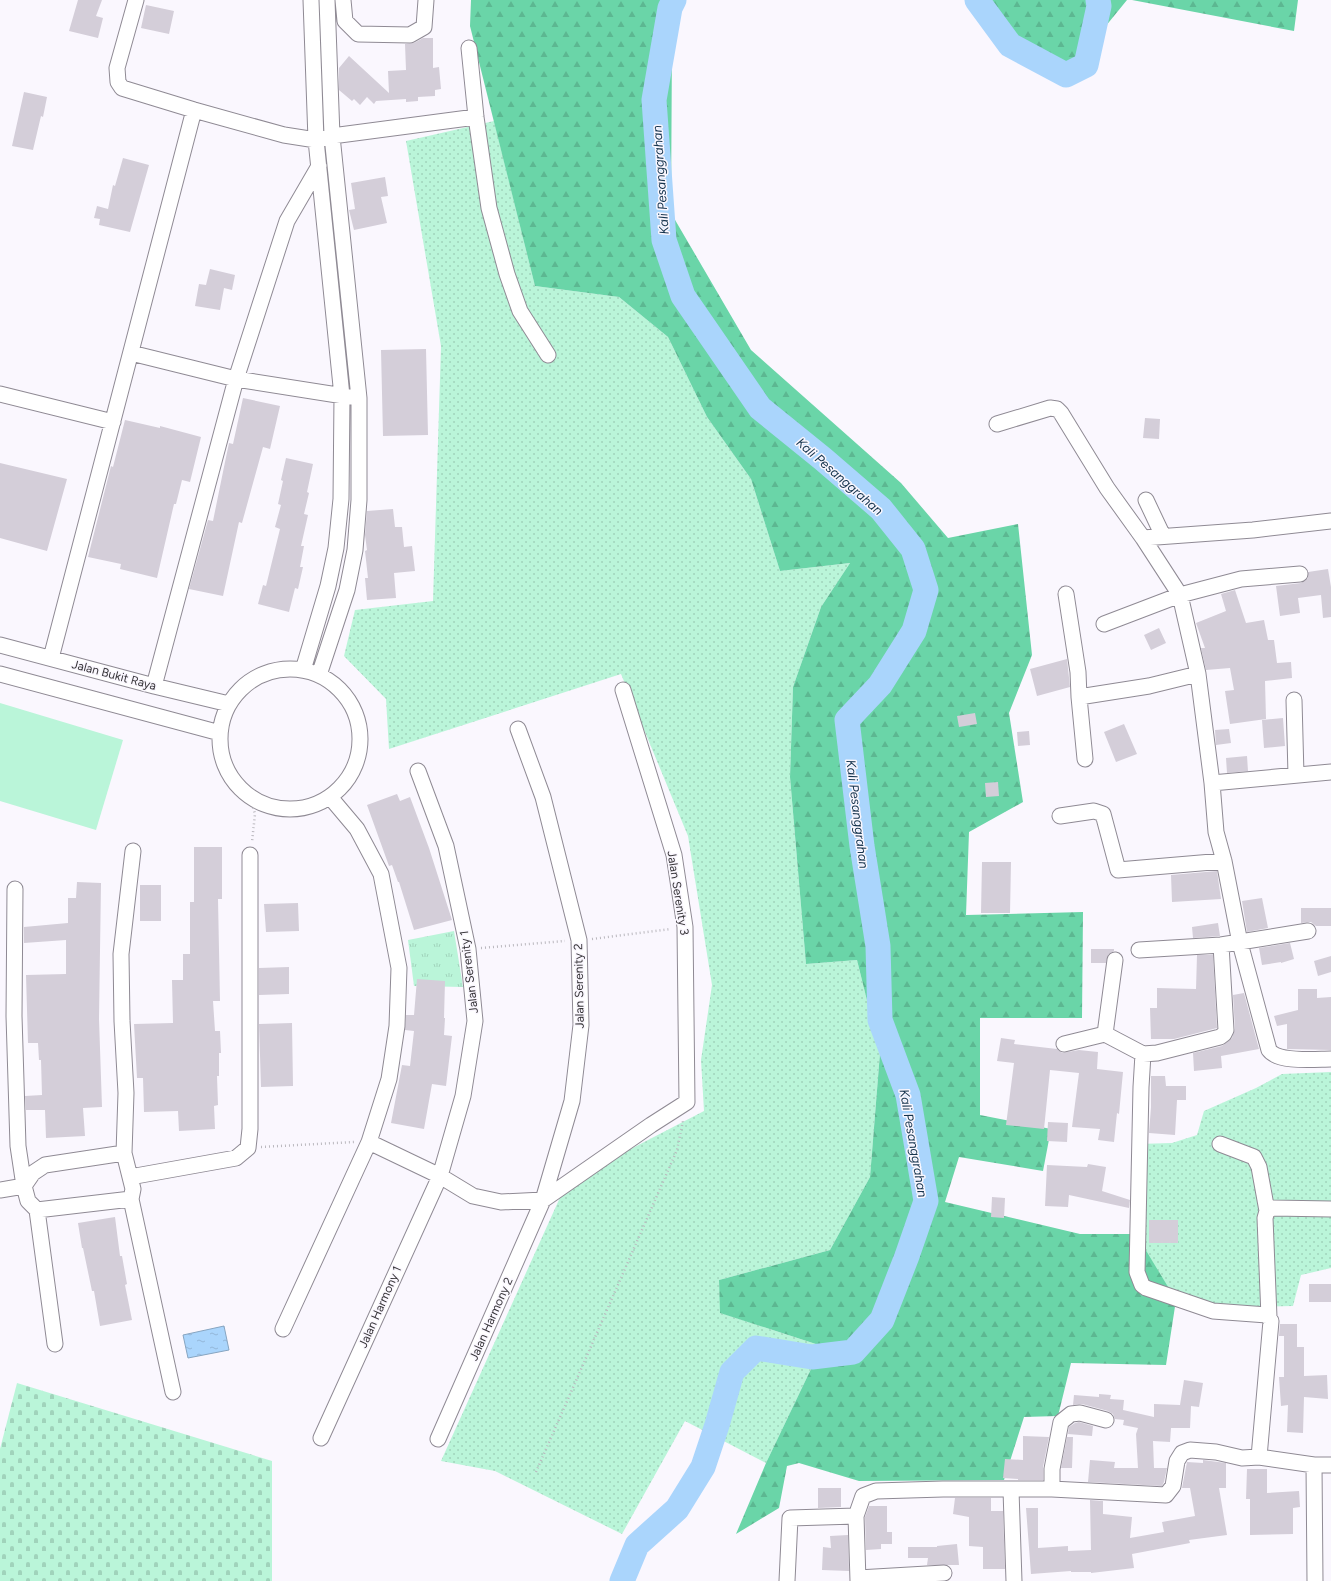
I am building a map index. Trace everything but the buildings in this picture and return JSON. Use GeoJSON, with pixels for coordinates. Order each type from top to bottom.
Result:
{"type":"FeatureCollection","features":[{"type":"Feature","properties":{"kind":"street"},"geometry":{"type":"LineString","coordinates":[[136,0],[117,68],[118,82],[122,88],[284,135],[316,140],[332,136],[476,117]]}},
{"type":"Feature","properties":{"kind":"street"},"geometry":{"type":"LineString","coordinates":[[303,670],[328,586],[336,548],[341,499],[342,396],[320,166],[316,140],[311,0]]}},
{"type":"Feature","properties":{"kind":"street"},"geometry":{"type":"LineString","coordinates":[[319,675],[347,590],[355,550],[359,500],[359,398],[332,136],[327,0]]}},
{"type":"Feature","properties":{"kind":"street"},"geometry":{"type":"LineString","coordinates":[[343,0],[344,21],[358,34],[410,35],[424,27],[426,0]]}},
{"type":"Feature","properties":{"kind":"street"},"geometry":{"type":"LineString","coordinates":[[469,48],[476,117],[490,208],[507,274],[520,311],[548,355]]}},
{"type":"Feature","properties":{"kind":"street"},"geometry":{"type":"LineString","coordinates":[[51,658],[194,110]]}},
{"type":"Feature","properties":{"kind":"street"},"geometry":{"type":"LineString","coordinates":[[154,686],[236,379],[287,221],[320,166]]}},
{"type":"Feature","properties":{"kind":"street"},"geometry":{"type":"LineString","coordinates":[[131,353],[236,379],[359,398]]}},
{"type":"Feature","properties":{"kind":"street"},"geometry":{"type":"LineString","coordinates":[[0,394],[113,422]]}},
{"type":"Feature","properties":{"kind":"street"},"geometry":{"type":"LineString","coordinates":[[998,424],[1050,408],[1057,409],[1061,412],[1107,488],[1143,538],[1180,595],[1198,674],[1212,783],[1216,832],[1224,861],[1240,942],[1269,1050],[1276,1056],[1287,1058],[1331,1059]]}},
{"type":"Feature","properties":{"kind":"street"},"geometry":{"type":"LineString","coordinates":[[1146,500],[1163,536]]}},
{"type":"Feature","properties":{"kind":"street"},"geometry":{"type":"LineString","coordinates":[[1143,538],[1253,530],[1331,521]]}},
{"type":"Feature","properties":{"kind":"street"},"geometry":{"type":"LineString","coordinates":[[1104,624],[1180,595],[1241,579],[1300,574]]}},
{"type":"Feature","properties":{"kind":"street"},"geometry":{"type":"LineString","coordinates":[[1066,594],[1078,672],[1085,759]]}},
{"type":"Feature","properties":{"kind":"street","name":"Jalan Bukit Raya"},"geometry":{"type":"LineString","coordinates":[[0,644],[154,686],[229,704]]}},
{"type":"Feature","properties":{"kind":"street"},"geometry":{"type":"LineString","coordinates":[[281,669],[303,670],[319,675],[339,688],[353,706],[360,728],[360,752],[354,769],[344,784],[330,797],[311,806],[290,809],[269,806],[250,796],[232,779],[222,757],[220,733],[222,718],[229,704],[242,687],[260,675],[281,669]]}},
{"type":"Feature","properties":{"kind":"street"},"geometry":{"type":"LineString","coordinates":[[0,674],[220,733]]}},
{"type":"Feature","properties":{"kind":"street"},"geometry":{"type":"LineString","coordinates":[[1079,697],[1149,686],[1198,674]]}},
{"type":"Feature","properties":{"kind":"street","name":"Jalan Serenity 3"},"geometry":{"type":"LineString","coordinates":[[623,690],[674,855],[685,927],[687,1102]]}},
{"type":"Feature","properties":{"kind":"street"},"geometry":{"type":"LineString","coordinates":[[1294,700],[1296,775]]}},
{"type":"Feature","properties":{"kind":"street","name":"Jalan Serenity 2"},"geometry":{"type":"LineString","coordinates":[[518,729],[543,797],[579,940],[581,1025],[572,1102],[543,1200]]}},
{"type":"Feature","properties":{"kind":"street","name":"Jalan Serenity 1"},"geometry":{"type":"LineString","coordinates":[[418,771],[446,846],[468,949],[475,1021],[464,1096],[440,1176]]}},
{"type":"Feature","properties":{"kind":"street"},"geometry":{"type":"LineString","coordinates":[[1212,783],[1331,772]]}},
{"type":"Feature","properties":{"kind":"street"},"geometry":{"type":"LineString","coordinates":[[283,1328],[369,1142],[389,1079],[397,1026],[399,968],[381,874],[357,828],[330,797]]}},
{"type":"Feature","properties":{"kind":"street"},"geometry":{"type":"LineString","coordinates":[[1060,816],[1094,811],[1103,814],[1118,870],[1224,861]]}},
{"type":"Feature","properties":{"kind":"street"},"geometry":{"type":"LineString","coordinates":[[133,851],[121,954],[122,1021],[126,1093],[124,1153],[133,1189],[131,1199],[173,1392]]}},
{"type":"Feature","properties":{"kind":"street"},"geometry":{"type":"LineString","coordinates":[[130,1177],[236,1158],[248,1148],[250,1129],[250,855]]}},
{"type":"Feature","properties":{"kind":"street"},"geometry":{"type":"LineString","coordinates":[[15,889],[14,1024],[18,1146],[24,1186],[28,1201],[37,1210],[55,1344]]}},
{"type":"Feature","properties":{"kind":"street"},"geometry":{"type":"LineString","coordinates":[[1139,950],[1221,945],[1308,931]]}},
{"type":"Feature","properties":{"kind":"street"},"geometry":{"type":"LineString","coordinates":[[1064,1044],[1105,1034],[1143,1054],[1158,1052],[1220,1037],[1226,1030],[1221,945]]}},
{"type":"Feature","properties":{"kind":"street"},"geometry":{"type":"LineString","coordinates":[[1105,1034],[1115,960]]}},
{"type":"Feature","properties":{"kind":"street"},"geometry":{"type":"LineString","coordinates":[[1143,1054],[1140,1133],[1138,1277],[1146,1288],[1213,1310],[1267,1315],[1269,1317]]}},
{"type":"Feature","properties":{"kind":"street"},"geometry":{"type":"LineString","coordinates":[[369,1142],[440,1176],[473,1196],[501,1202],[543,1200],[651,1125],[687,1102]]}},
{"type":"Feature","properties":{"kind":"street"},"geometry":{"type":"LineString","coordinates":[[1220,1144],[1254,1157],[1259,1168],[1267,1212],[1265,1218],[1269,1317],[1271,1321],[1259,1457]]}},
{"type":"Feature","properties":{"kind":"street"},"geometry":{"type":"LineString","coordinates":[[0,1190],[24,1186],[33,1173],[45,1165],[124,1153]]}},
{"type":"Feature","properties":{"kind":"street","name":"Jalan Harmony 1"},"geometry":{"type":"LineString","coordinates":[[321,1438],[440,1176]]}},
{"type":"Feature","properties":{"kind":"street"},"geometry":{"type":"LineString","coordinates":[[37,1210],[131,1199]]}},
{"type":"Feature","properties":{"kind":"street","name":"Jalan Harmony 2"},"geometry":{"type":"LineString","coordinates":[[438,1439],[543,1200]]}},
{"type":"Feature","properties":{"kind":"street"},"geometry":{"type":"LineString","coordinates":[[1267,1212],[1273,1208],[1331,1209]]}},
{"type":"Feature","properties":{"kind":"street"},"geometry":{"type":"LineString","coordinates":[[1052,1489],[1052,1469],[1061,1422],[1071,1414],[1080,1413],[1106,1420]]}},
{"type":"Feature","properties":{"kind":"street"},"geometry":{"type":"LineString","coordinates":[[944,1573],[858,1579],[856,1516],[863,1496],[876,1491],[943,1489],[1052,1489],[1166,1495],[1173,1486],[1177,1461],[1182,1453],[1190,1450],[1216,1452],[1242,1458],[1259,1457],[1314,1465],[1331,1465]]}},
{"type":"Feature","properties":{"kind":"street"},"geometry":{"type":"LineString","coordinates":[[1314,1465],[1313,1510],[1315,1581]]}},
{"type":"Feature","properties":{"kind":"street"},"geometry":{"type":"LineString","coordinates":[[1011,1490],[1014,1581]]}},
{"type":"Feature","properties":{"kind":"street"},"geometry":{"type":"LineString","coordinates":[[787,1581],[790,1518],[856,1516]]}},
{"type":"Feature","properties":{"kind":"path"},"geometry":{"type":"LineString","coordinates":[[250,796],[255,814],[250,855]]}},
{"type":"Feature","properties":{"kind":"path"},"geometry":{"type":"LineString","coordinates":[[536,1472],[677,1150],[687,1102]]}},
{"type":"Feature","properties":{"kind":"path"},"geometry":{"type":"LineString","coordinates":[[248,1148],[369,1142]]}},
{"type":"Feature","properties":{"kind":"green space"},"geometry":{"type":"Polygon","coordinates":[[[471,0],[685,0],[672,37],[671,213],[751,350],[901,483],[948,538],[1018,524],[1032,655],[1009,713],[1023,802],[969,832],[966,915],[1083,912],[1082,1018],[980,1018],[980,1115],[1051,1129],[1043,1171],[959,1157],[945,1202],[1080,1234],[1136,1234],[1176,1300],[1166,1365],[1071,1363],[1058,1416],[1024,1417],[1004,1480],[859,1481],[799,1463],[787,1466],[779,1508],[736,1534],[766,1463],[822,1346],[720,1313],[719,1280],[830,1250],[870,1177],[880,1053],[857,960],[806,964],[790,777],[793,687],[821,607],[850,563],[780,571],[751,479],[707,417],[668,337],[619,297],[535,286],[470,26],[471,0]]]}},
{"type":"Feature","properties":{"kind":"green space"},"geometry":{"type":"Polygon","coordinates":[[[970,0],[1127,0],[1074,65],[1007,38],[970,0]]]}},
{"type":"Feature","properties":{"kind":"green space"},"geometry":{"type":"Polygon","coordinates":[[[1132,0],[1298,0],[1294,31],[1132,0]]]}},
{"type":"Feature","properties":{"kind":"green space"},"geometry":{"type":"Polygon","coordinates":[[[494,121],[535,286],[619,297],[668,337],[707,417],[751,479],[780,571],[850,563],[821,607],[793,687],[790,777],[806,964],[857,960],[880,1053],[870,1177],[830,1250],[719,1280],[721,1313],[822,1346],[766,1463],[685,1421],[622,1534],[495,1471],[441,1461],[567,1182],[704,1111],[701,1060],[712,985],[688,836],[621,674],[389,749],[386,699],[344,656],[355,610],[433,601],[441,346],[406,141],[494,121]]]}},
{"type":"Feature","properties":{"kind":"green space"},"geometry":{"type":"Polygon","coordinates":[[[0,703],[123,740],[96,830],[0,801],[0,703]]]}},
{"type":"Feature","properties":{"kind":"green space"},"geometry":{"type":"Polygon","coordinates":[[[454,931],[463,987],[414,986],[408,940],[454,931]]]}},
{"type":"Feature","properties":{"kind":"green space"},"geometry":{"type":"Polygon","coordinates":[[[1331,1072],[1331,1268],[1301,1275],[1293,1306],[1214,1308],[1145,1288],[1138,1144],[1172,1143],[1197,1135],[1204,1111],[1256,1088],[1282,1074],[1331,1072]]]}},
{"type":"Feature","properties":{"kind":"green space"},"geometry":{"type":"Polygon","coordinates":[[[17,1383],[272,1461],[272,1581],[0,1581],[0,1449],[17,1383]]]}},
{"type":"Feature","properties":{"kind":"water"},"geometry":{"type":"Polygon","coordinates":[[[224,1326],[229,1350],[188,1358],[183,1335],[224,1326]]]}},
{"type":"Feature","properties":{"kind":"waterway","name":"Kali Pesanggrahan"},"geometry":{"type":"LineString","coordinates":[[622,1581],[637,1545],[677,1509],[703,1467],[732,1372],[756,1348],[812,1357],[853,1352],[882,1320],[907,1256],[926,1201],[908,1095],[880,1020],[878,946],[862,846],[847,720],[880,685],[914,631],[926,590],[913,549],[881,509],[823,459],[760,408],[683,296],[664,240],[654,100],[670,8],[674,0]]}},
{"type":"Feature","properties":{"kind":"waterway","name":"Kali Pesanggrahan"},"geometry":{"type":"LineString","coordinates":[[977,0],[1010,45],[1066,75],[1086,65],[1099,6],[1098,0]]}}]}
